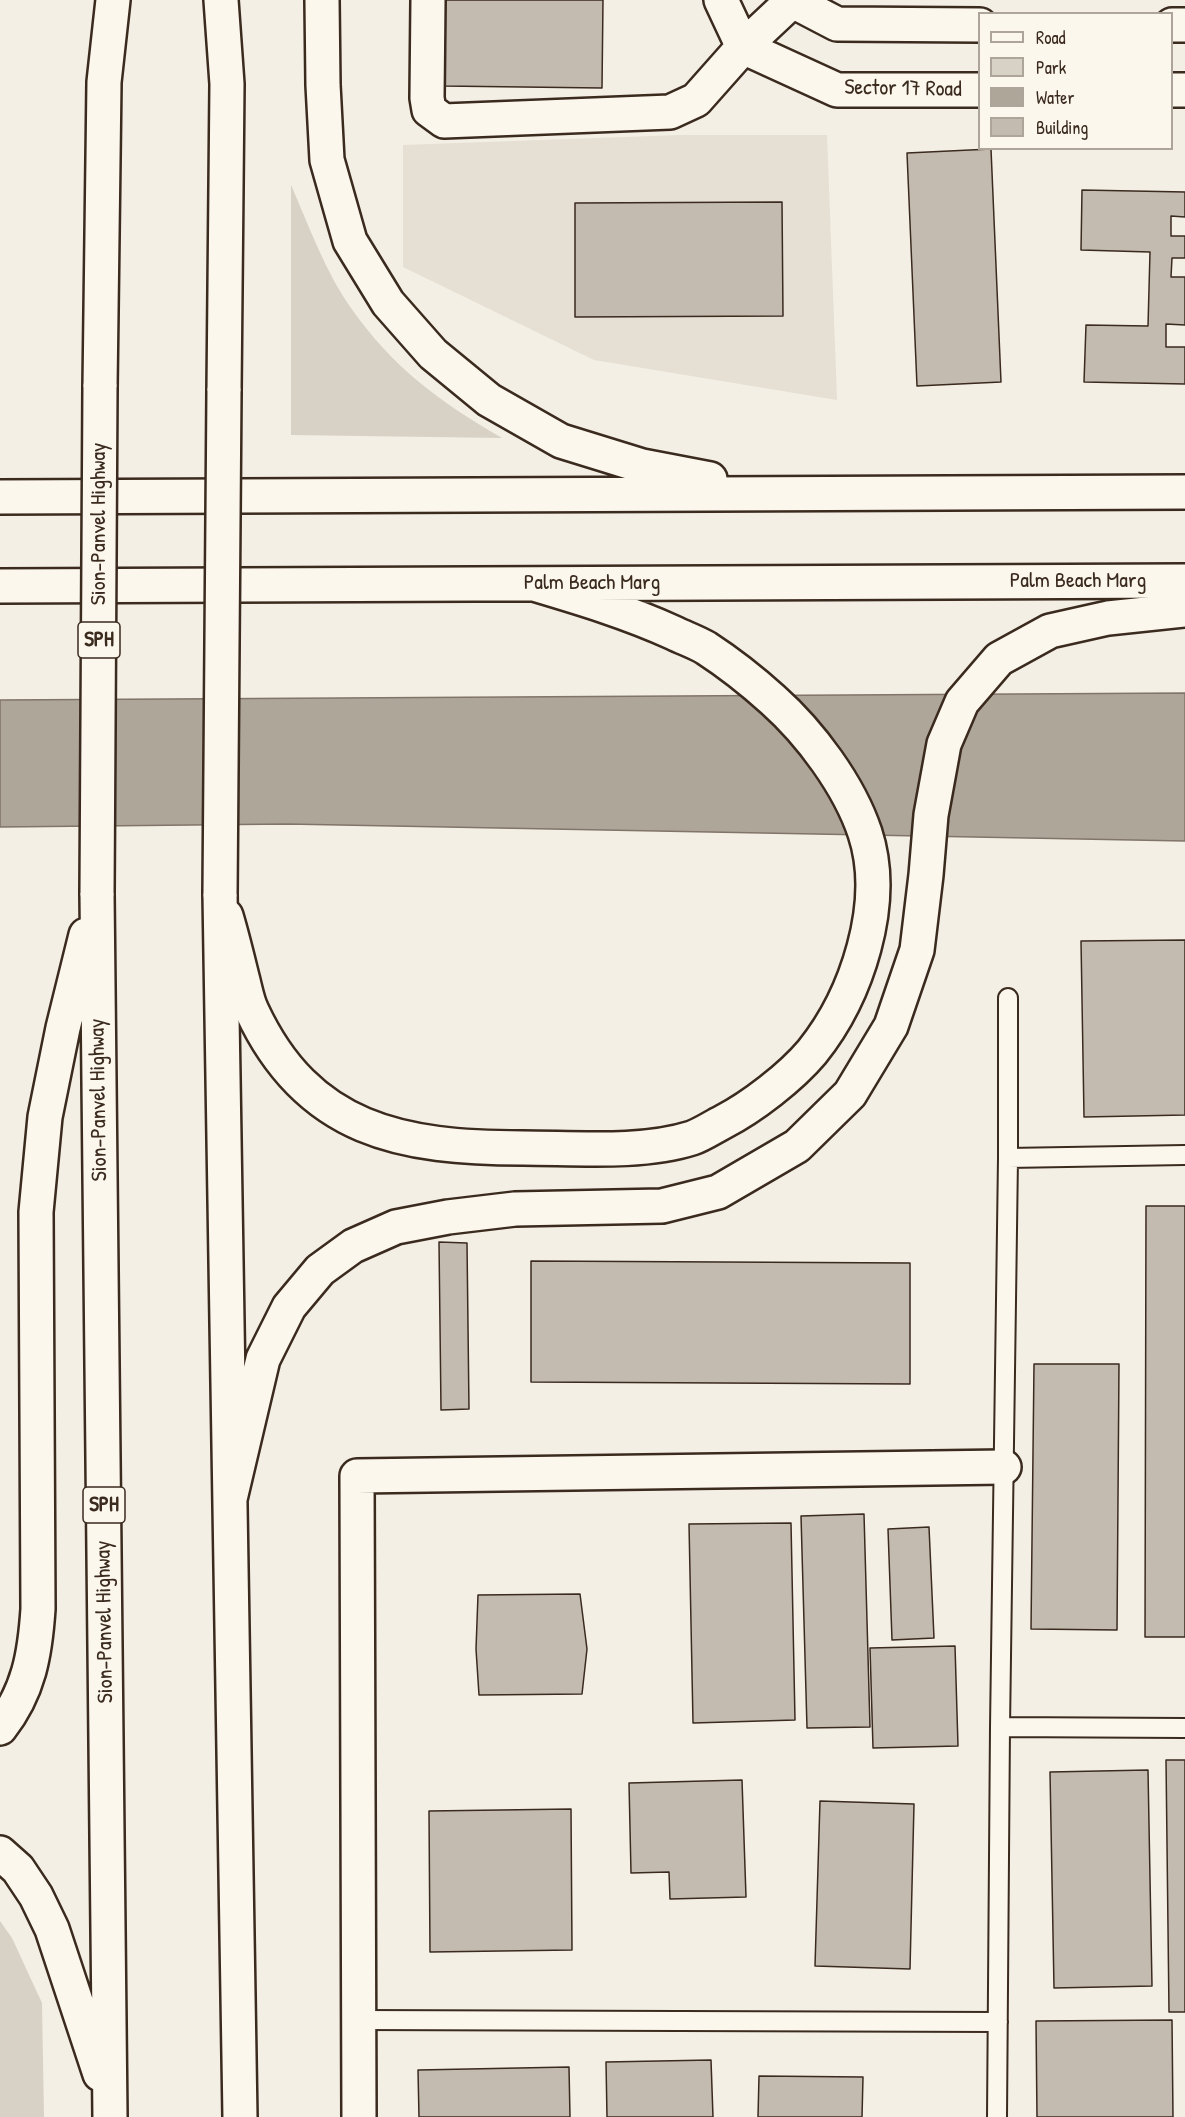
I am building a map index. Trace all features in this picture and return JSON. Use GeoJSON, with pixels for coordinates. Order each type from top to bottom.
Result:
{"type":"FeatureCollection","features":[{"type":"Feature","properties":{"kind":"main road"},"geometry":{"type":"LineString","coordinates":[[97,0],[104,82]]}},
{"type":"Feature","properties":{"kind":"main road","name":"SPH"},"geometry":{"type":"LineString","coordinates":[[104,82],[113,0]]}},
{"type":"Feature","properties":{"kind":"main road"},"geometry":{"type":"LineString","coordinates":[[221,0],[227,84],[220,894],[240,2117]]}},
{"type":"Feature","properties":{"kind":"main road"},"geometry":{"type":"LineString","coordinates":[[227,84],[237,0]]}},
{"type":"Feature","properties":{"kind":"main road"},"geometry":{"type":"LineString","coordinates":[[322,0],[327,160],[350,240],[388,303],[433,354],[489,400],[561,441],[642,466],[787,493]]}},
{"type":"Feature","properties":{"kind":"main road"},"geometry":{"type":"LineString","coordinates":[[428,0],[429,110],[444,121],[670,112],[696,100],[743,47],[791,1],[837,24],[978,25]]}},
{"type":"Feature","properties":{"kind":"main road"},"geometry":{"type":"LineString","coordinates":[[721,0],[743,47]]}},
{"type":"Feature","properties":{"kind":"main road","name":"Sector 17 Road"},"geometry":{"type":"LineString","coordinates":[[743,47],[837,90],[978,90]]}},
{"type":"Feature","properties":{"kind":"main road","name":"Sion-Panvel Highway"},"geometry":{"type":"LineString","coordinates":[[104,82],[97,892],[110,2110]]}},
{"type":"Feature","properties":{"kind":"main road"},"geometry":{"type":"LineString","coordinates":[[0,497],[1185,492]]}},
{"type":"Feature","properties":{"kind":"main road","name":"Palm Beach Marg"},"geometry":{"type":"LineString","coordinates":[[0,586],[1185,581]]}},
{"type":"Feature","properties":{"kind":"main road"},"geometry":{"type":"LineString","coordinates":[[220,894],[251,1009],[279,1060],[312,1095],[346,1118],[390,1135],[442,1143],[508,1148],[640,1148],[693,1137],[740,1113],[778,1084],[812,1052],[839,1011],[856,973],[870,924],[873,876],[865,833],[844,787],[812,741],[776,702],[703,646],[634,615],[534,584]]}},
{"type":"Feature","properties":{"kind":"main road"},"geometry":{"type":"LineString","coordinates":[[230,1498],[263,1359],[289,1307],[321,1270],[353,1246],[396,1227],[448,1217],[515,1209],[662,1206],[718,1192],[797,1146],[850,1094],[891,1026],[917,950],[931,815],[944,744],[962,702],[999,659],[1050,631],[1108,618],[1185,610]]}},
{"type":"Feature","properties":{"kind":"main road"},"geometry":{"type":"LineString","coordinates":[[0,1728],[14,1710],[27,1680],[36,1646],[38,1597],[36,1212],[45,1117],[63,1028],[97,892]]}},
{"type":"Feature","properties":{"kind":"main road"},"geometry":{"type":"LineString","coordinates":[[359,2117],[357,1476],[1004,1467]]}},
{"type":"Feature","properties":{"kind":"main road"},"geometry":{"type":"LineString","coordinates":[[0,1853],[18,1869],[36,1896],[52,1929],[110,2110]]}},
{"type":"Feature","properties":{"kind":"lane"},"geometry":{"type":"LineString","coordinates":[[997,2117],[1008,998]]}},
{"type":"Feature","properties":{"kind":"lane"},"geometry":{"type":"LineString","coordinates":[[1008,1158],[1185,1155]]}},
{"type":"Feature","properties":{"kind":"lane"},"geometry":{"type":"LineString","coordinates":[[1000,1726],[1185,1728]]}},
{"type":"Feature","properties":{"kind":"lane"},"geometry":{"type":"LineString","coordinates":[[359,2020],[998,2022]]}},
{"type":"Feature","properties":{"kind":"shaded area"},"geometry":{"type":"Polygon","coordinates":[[[680,135],[827,135],[837,400],[594,360],[403,267],[403,145],[680,135]]]}},
{"type":"Feature","properties":{"kind":"green space"},"geometry":{"type":"Polygon","coordinates":[[[291,185],[333,279],[367,329],[384,349],[419,382],[458,411],[502,438],[291,435],[291,185]]]}},
{"type":"Feature","properties":{"kind":"green space"},"geometry":{"type":"Polygon","coordinates":[[[0,1921],[12,1938],[42,2003],[44,2117],[0,2117],[0,1921]]]}},
{"type":"Feature","properties":{"kind":"water"},"geometry":{"type":"Polygon","coordinates":[[[1185,693],[1185,841],[287,824],[0,827],[0,700],[1185,693]]]}},
{"type":"Feature","properties":{"kind":"building"},"geometry":{"type":"Polygon","coordinates":[[[445,0],[603,0],[602,88],[443,86],[445,0]]]}},
{"type":"Feature","properties":{"kind":"building"},"geometry":{"type":"Polygon","coordinates":[[[991,150],[1001,382],[917,386],[907,153],[991,150]]]}},
{"type":"Feature","properties":{"kind":"building"},"geometry":{"type":"Polygon","coordinates":[[[1082,190],[1185,192],[1185,217],[1171,216],[1171,236],[1185,236],[1185,258],[1172,258],[1171,277],[1185,277],[1185,325],[1166,324],[1166,347],[1185,347],[1185,384],[1084,382],[1086,325],[1148,326],[1150,252],[1081,250],[1082,190]]]}},
{"type":"Feature","properties":{"kind":"building"},"geometry":{"type":"Polygon","coordinates":[[[782,202],[783,316],[575,317],[575,203],[782,202]]]}},
{"type":"Feature","properties":{"kind":"building"},"geometry":{"type":"Polygon","coordinates":[[[1185,940],[1185,1115],[1084,1117],[1081,941],[1185,940]]]}},
{"type":"Feature","properties":{"kind":"building"},"geometry":{"type":"Polygon","coordinates":[[[1146,1206],[1185,1206],[1185,1637],[1145,1637],[1146,1206]]]}},
{"type":"Feature","properties":{"kind":"building"},"geometry":{"type":"Polygon","coordinates":[[[439,1242],[467,1243],[469,1409],[441,1410],[439,1242]]]}},
{"type":"Feature","properties":{"kind":"building"},"geometry":{"type":"Polygon","coordinates":[[[531,1261],[910,1263],[910,1384],[531,1382],[531,1261]]]}},
{"type":"Feature","properties":{"kind":"building"},"geometry":{"type":"Polygon","coordinates":[[[1034,1364],[1119,1364],[1117,1630],[1031,1629],[1034,1364]]]}},
{"type":"Feature","properties":{"kind":"building"},"geometry":{"type":"Polygon","coordinates":[[[864,1514],[870,1727],[807,1728],[801,1516],[864,1514]]]}},
{"type":"Feature","properties":{"kind":"building"},"geometry":{"type":"Polygon","coordinates":[[[791,1523],[795,1720],[693,1723],[689,1524],[791,1523]]]}},
{"type":"Feature","properties":{"kind":"building"},"geometry":{"type":"Polygon","coordinates":[[[929,1527],[934,1638],[892,1640],[888,1529],[929,1527]]]}},
{"type":"Feature","properties":{"kind":"building"},"geometry":{"type":"Polygon","coordinates":[[[580,1594],[587,1649],[582,1694],[479,1695],[476,1649],[478,1595],[580,1594]]]}},
{"type":"Feature","properties":{"kind":"building"},"geometry":{"type":"Polygon","coordinates":[[[955,1646],[958,1746],[873,1748],[870,1648],[955,1646]]]}},
{"type":"Feature","properties":{"kind":"building"},"geometry":{"type":"Polygon","coordinates":[[[1166,1760],[1185,1760],[1185,2012],[1169,2012],[1166,1760]]]}},
{"type":"Feature","properties":{"kind":"building"},"geometry":{"type":"Polygon","coordinates":[[[1148,1770],[1152,1986],[1054,1988],[1050,1772],[1148,1770]]]}},
{"type":"Feature","properties":{"kind":"building"},"geometry":{"type":"Polygon","coordinates":[[[742,1780],[746,1897],[670,1899],[669,1872],[631,1873],[629,1783],[742,1780]]]}},
{"type":"Feature","properties":{"kind":"building"},"geometry":{"type":"Polygon","coordinates":[[[820,1801],[914,1804],[910,1969],[815,1966],[820,1801]]]}},
{"type":"Feature","properties":{"kind":"building"},"geometry":{"type":"Polygon","coordinates":[[[571,1809],[572,1950],[430,1952],[429,1811],[571,1809]]]}},
{"type":"Feature","properties":{"kind":"building"},"geometry":{"type":"Polygon","coordinates":[[[1172,2020],[1173,2117],[1037,2117],[1036,2021],[1172,2020]]]}},
{"type":"Feature","properties":{"kind":"building"},"geometry":{"type":"Polygon","coordinates":[[[711,2060],[713,2117],[607,2117],[606,2062],[711,2060]]]}},
{"type":"Feature","properties":{"kind":"building"},"geometry":{"type":"Polygon","coordinates":[[[569,2067],[570,2117],[419,2117],[418,2070],[569,2067]]]}},
{"type":"Feature","properties":{"kind":"building"},"geometry":{"type":"Polygon","coordinates":[[[759,2076],[863,2077],[862,2117],[758,2117],[759,2076]]]}}]}
